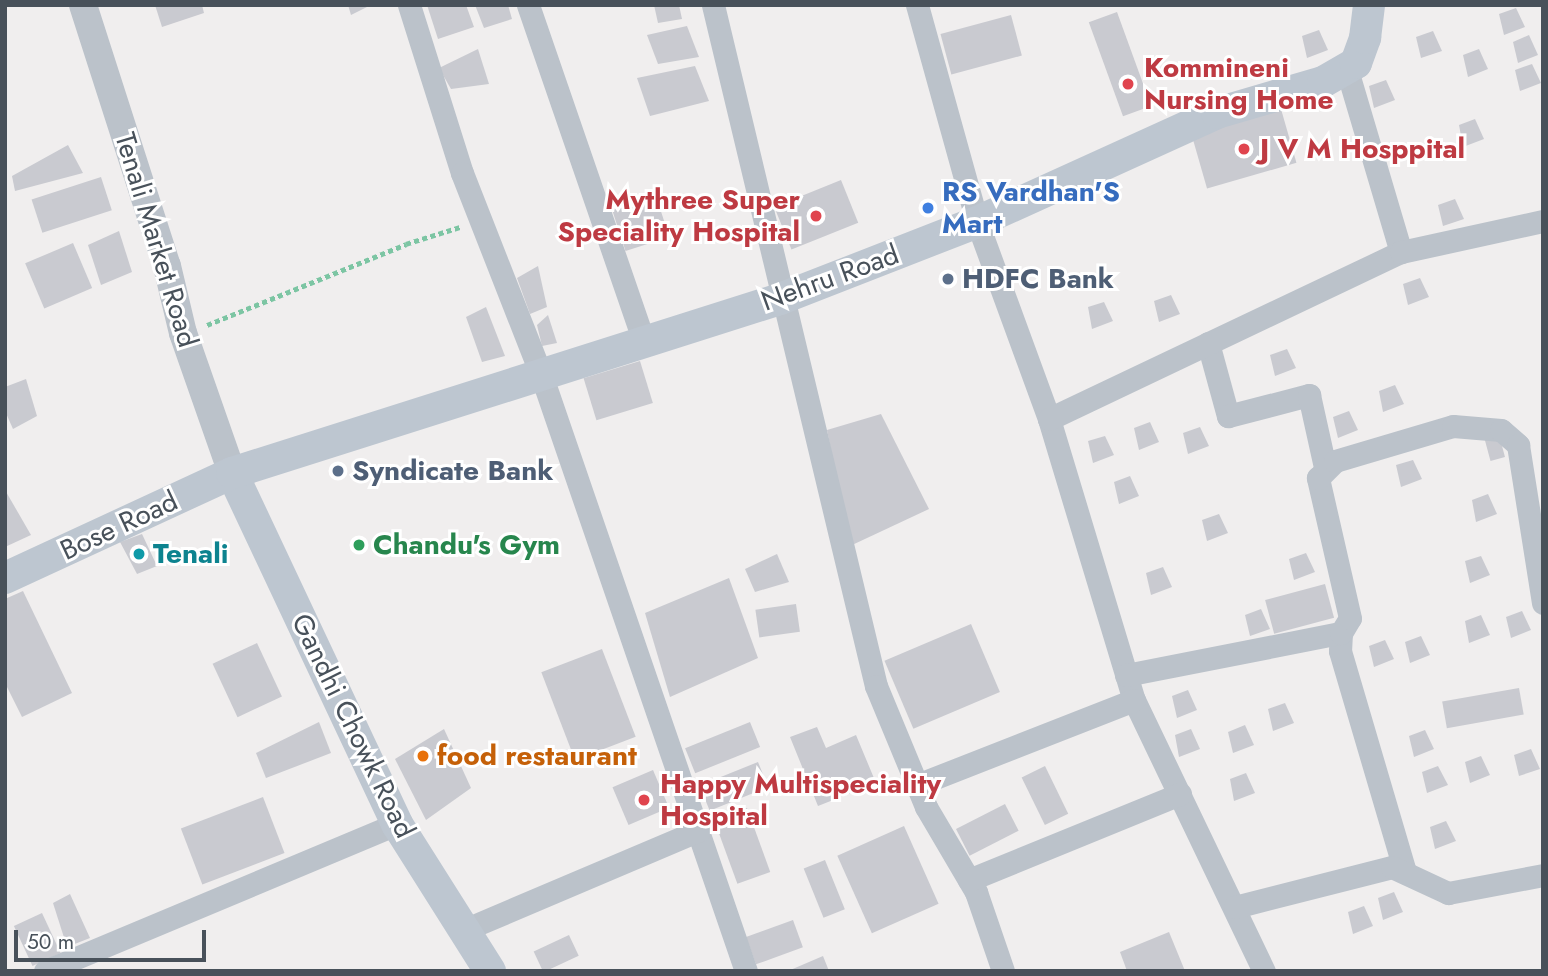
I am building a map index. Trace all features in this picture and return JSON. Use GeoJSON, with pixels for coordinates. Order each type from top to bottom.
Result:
{"type":"FeatureCollection","features":[{"type":"Feature","properties":{"kind":"main road"},"geometry":{"type":"LineString","coordinates":[[1347,70],[1362,51],[1368,5]]}},
{"type":"Feature","properties":{"kind":"main road","name":"Nehru Road"},"geometry":{"type":"LineString","coordinates":[[232,473],[542,377],[644,341],[780,299],[977,222],[1176,130],[1323,82],[1347,70]]}},
{"type":"Feature","properties":{"kind":"main road","name":"Bose Road"},"geometry":{"type":"LineString","coordinates":[[5,578],[232,473]]}},
{"type":"Feature","properties":{"kind":"main road","name":"Gandhi Chowk Road"},"geometry":{"type":"LineString","coordinates":[[232,473],[397,824],[490,971]]}},
{"type":"Feature","properties":{"kind":"street","name":"Tenali Market Road"},"geometry":{"type":"LineString","coordinates":[[83,5],[167,266],[183,333],[232,473]]}},
{"type":"Feature","properties":{"kind":"street"},"geometry":{"type":"LineString","coordinates":[[409,5],[480,221],[542,377],[700,830],[746,971]]}},
{"type":"Feature","properties":{"kind":"street"},"geometry":{"type":"LineString","coordinates":[[528,5],[644,341]]}},
{"type":"Feature","properties":{"kind":"street"},"geometry":{"type":"LineString","coordinates":[[713,5],[780,299],[876,686],[917,785],[969,880],[1003,971]]}},
{"type":"Feature","properties":{"kind":"street"},"geometry":{"type":"LineString","coordinates":[[917,5],[977,222],[1049,419],[1134,700],[1264,971]]}},
{"type":"Feature","properties":{"kind":"street"},"geometry":{"type":"LineString","coordinates":[[1347,70],[1401,252]]}},
{"type":"Feature","properties":{"kind":"street"},"geometry":{"type":"LineString","coordinates":[[1049,419],[1401,252],[1543,220]]}},
{"type":"Feature","properties":{"kind":"street"},"geometry":{"type":"LineString","coordinates":[[1208,344],[1228,416],[1309,395],[1325,467]]}},
{"type":"Feature","properties":{"kind":"street"},"geometry":{"type":"LineString","coordinates":[[1404,869],[1340,651],[1341,633],[1350,618],[1318,478],[1325,467],[1453,426],[1468,425],[1510,434],[1523,458],[1543,603]]}},
{"type":"Feature","properties":{"kind":"street"},"geometry":{"type":"LineString","coordinates":[[1126,675],[1341,633]]}},
{"type":"Feature","properties":{"kind":"street"},"geometry":{"type":"LineString","coordinates":[[917,785],[1134,700]]}},
{"type":"Feature","properties":{"kind":"street"},"geometry":{"type":"LineString","coordinates":[[969,880],[1180,794]]}},
{"type":"Feature","properties":{"kind":"street"},"geometry":{"type":"LineString","coordinates":[[46,971],[397,824]]}},
{"type":"Feature","properties":{"kind":"street"},"geometry":{"type":"LineString","coordinates":[[464,930],[700,830]]}},
{"type":"Feature","properties":{"kind":"street"},"geometry":{"type":"LineString","coordinates":[[1235,907],[1392,867],[1404,869],[1448,893],[1543,875]]}},
{"type":"Feature","properties":{"kind":"path"},"geometry":{"type":"LineString","coordinates":[[183,333],[406,244],[480,221]]}},
{"type":"Feature","properties":{"kind":"building"},"geometry":{"type":"Polygon","coordinates":[[[155,5],[202,5],[204,13],[162,27],[155,5]]]}},
{"type":"Feature","properties":{"kind":"building"},"geometry":{"type":"Polygon","coordinates":[[[348,5],[371,5],[351,15],[348,5]]]}},
{"type":"Feature","properties":{"kind":"building"},"geometry":{"type":"Polygon","coordinates":[[[427,5],[466,5],[474,27],[438,39],[427,5]]]}},
{"type":"Feature","properties":{"kind":"building"},"geometry":{"type":"Polygon","coordinates":[[[475,5],[508,5],[512,19],[484,28],[475,5]]]}},
{"type":"Feature","properties":{"kind":"building"},"geometry":{"type":"Polygon","coordinates":[[[654,5],[679,5],[682,19],[658,23],[654,5]]]}},
{"type":"Feature","properties":{"kind":"building"},"geometry":{"type":"Polygon","coordinates":[[[1516,8],[1525,27],[1504,35],[1499,14],[1516,8]]]}},
{"type":"Feature","properties":{"kind":"building"},"geometry":{"type":"Polygon","coordinates":[[[1117,12],[1151,106],[1123,116],[1089,22],[1117,12]]]}},
{"type":"Feature","properties":{"kind":"building"},"geometry":{"type":"Polygon","coordinates":[[[1011,15],[1022,56],[951,74],[940,34],[1011,15]]]}},
{"type":"Feature","properties":{"kind":"building"},"geometry":{"type":"Polygon","coordinates":[[[687,26],[699,57],[658,64],[647,35],[687,26]]]}},
{"type":"Feature","properties":{"kind":"building"},"geometry":{"type":"Polygon","coordinates":[[[1319,30],[1328,50],[1307,58],[1302,36],[1319,30]]]}},
{"type":"Feature","properties":{"kind":"building"},"geometry":{"type":"Polygon","coordinates":[[[1433,31],[1442,51],[1421,58],[1416,37],[1433,31]]]}},
{"type":"Feature","properties":{"kind":"building"},"geometry":{"type":"Polygon","coordinates":[[[1529,35],[1538,55],[1518,63],[1513,42],[1529,35]]]}},
{"type":"Feature","properties":{"kind":"building"},"geometry":{"type":"Polygon","coordinates":[[[478,49],[489,84],[451,89],[439,68],[478,49]]]}},
{"type":"Feature","properties":{"kind":"building"},"geometry":{"type":"Polygon","coordinates":[[[1479,49],[1488,69],[1468,77],[1463,55],[1479,49]]]}},
{"type":"Feature","properties":{"kind":"building"},"geometry":{"type":"Polygon","coordinates":[[[1532,64],[1541,83],[1520,91],[1515,70],[1532,64]]]}},
{"type":"Feature","properties":{"kind":"building"},"geometry":{"type":"Polygon","coordinates":[[[695,66],[709,101],[650,116],[637,78],[695,66]]]}},
{"type":"Feature","properties":{"kind":"building"},"geometry":{"type":"Polygon","coordinates":[[[1386,80],[1395,100],[1374,108],[1369,86],[1386,80]]]}},
{"type":"Feature","properties":{"kind":"building","name":"J V M Hosppital"},"geometry":{"type":"Polygon","coordinates":[[[1281,109],[1296,163],[1207,188],[1192,135],[1281,109]]]}},
{"type":"Feature","properties":{"kind":"building"},"geometry":{"type":"Polygon","coordinates":[[[1475,119],[1484,139],[1463,147],[1459,125],[1475,119]]]}},
{"type":"Feature","properties":{"kind":"building"},"geometry":{"type":"Polygon","coordinates":[[[68,145],[83,173],[15,191],[12,176],[68,145]]]}},
{"type":"Feature","properties":{"kind":"building"},"geometry":{"type":"Polygon","coordinates":[[[101,177],[112,210],[42,233],[32,200],[101,177]]]}},
{"type":"Feature","properties":{"kind":"building"},"geometry":{"type":"Polygon","coordinates":[[[841,180],[858,223],[791,250],[774,207],[841,180]]]}},
{"type":"Feature","properties":{"kind":"building"},"geometry":{"type":"Polygon","coordinates":[[[656,196],[669,237],[626,251],[612,210],[656,196]]]}},
{"type":"Feature","properties":{"kind":"building"},"geometry":{"type":"Polygon","coordinates":[[[1455,199],[1464,219],[1443,226],[1438,205],[1455,199]]]}},
{"type":"Feature","properties":{"kind":"building"},"geometry":{"type":"Polygon","coordinates":[[[119,231],[132,272],[101,285],[88,245],[119,231]]]}},
{"type":"Feature","properties":{"kind":"building"},"geometry":{"type":"Polygon","coordinates":[[[73,243],[92,288],[44,308],[25,263],[73,243]]]}},
{"type":"Feature","properties":{"kind":"building"},"geometry":{"type":"Polygon","coordinates":[[[538,266],[547,307],[530,314],[517,278],[538,266]]]}},
{"type":"Feature","properties":{"kind":"building"},"geometry":{"type":"Polygon","coordinates":[[[1420,278],[1429,297],[1408,305],[1403,284],[1420,278]]]}},
{"type":"Feature","properties":{"kind":"building"},"geometry":{"type":"Polygon","coordinates":[[[1171,295],[1180,314],[1159,322],[1154,301],[1171,295]]]}},
{"type":"Feature","properties":{"kind":"building"},"geometry":{"type":"Polygon","coordinates":[[[1104,302],[1113,321],[1092,329],[1088,307],[1104,302]]]}},
{"type":"Feature","properties":{"kind":"building"},"geometry":{"type":"Polygon","coordinates":[[[486,307],[505,356],[482,362],[466,317],[486,307]]]}},
{"type":"Feature","properties":{"kind":"building"},"geometry":{"type":"Polygon","coordinates":[[[548,315],[557,343],[542,346],[537,325],[548,315]]]}},
{"type":"Feature","properties":{"kind":"building"},"geometry":{"type":"Polygon","coordinates":[[[1287,349],[1296,368],[1275,376],[1270,355],[1287,349]]]}},
{"type":"Feature","properties":{"kind":"building"},"geometry":{"type":"Polygon","coordinates":[[[640,361],[653,403],[596,420],[584,378],[640,361]]]}},
{"type":"Feature","properties":{"kind":"building"},"geometry":{"type":"Polygon","coordinates":[[[26,379],[37,416],[13,429],[5,411],[5,387],[26,379]]]}},
{"type":"Feature","properties":{"kind":"building"},"geometry":{"type":"Polygon","coordinates":[[[1395,385],[1404,404],[1383,412],[1379,391],[1395,385]]]}},
{"type":"Feature","properties":{"kind":"building"},"geometry":{"type":"Polygon","coordinates":[[[1349,411],[1358,430],[1338,438],[1333,417],[1349,411]]]}},
{"type":"Feature","properties":{"kind":"building"},"geometry":{"type":"Polygon","coordinates":[[[881,414],[929,509],[850,546],[827,430],[881,414]]]}},
{"type":"Feature","properties":{"kind":"building"},"geometry":{"type":"Polygon","coordinates":[[[1150,422],[1159,442],[1139,450],[1134,428],[1150,422]]]}},
{"type":"Feature","properties":{"kind":"building"},"geometry":{"type":"Polygon","coordinates":[[[1200,427],[1209,446],[1188,454],[1183,433],[1200,427]]]}},
{"type":"Feature","properties":{"kind":"building"},"geometry":{"type":"Polygon","coordinates":[[[1498,431],[1505,457],[1490,461],[1484,435],[1498,431]]]}},
{"type":"Feature","properties":{"kind":"building"},"geometry":{"type":"Polygon","coordinates":[[[1105,436],[1114,455],[1093,463],[1088,441],[1105,436]]]}},
{"type":"Feature","properties":{"kind":"building"},"geometry":{"type":"Polygon","coordinates":[[[1413,460],[1422,479],[1401,487],[1396,465],[1413,460]]]}},
{"type":"Feature","properties":{"kind":"building"},"geometry":{"type":"Polygon","coordinates":[[[1130,476],[1139,496],[1119,504],[1114,482],[1130,476]]]}},
{"type":"Feature","properties":{"kind":"building"},"geometry":{"type":"Polygon","coordinates":[[[5,490],[31,535],[5,547],[5,490]]]}},
{"type":"Feature","properties":{"kind":"building"},"geometry":{"type":"Polygon","coordinates":[[[1488,494],[1497,514],[1476,522],[1472,500],[1488,494]]]}},
{"type":"Feature","properties":{"kind":"building"},"geometry":{"type":"Polygon","coordinates":[[[1219,514],[1228,533],[1207,541],[1202,520],[1219,514]]]}},
{"type":"Feature","properties":{"kind":"building","name":"Tenali"},"geometry":{"type":"Polygon","coordinates":[[[142,534],[157,566],[137,574],[120,542],[142,534]]]}},
{"type":"Feature","properties":{"kind":"building"},"geometry":{"type":"Polygon","coordinates":[[[1306,553],[1315,572],[1294,580],[1289,559],[1306,553]]]}},
{"type":"Feature","properties":{"kind":"building"},"geometry":{"type":"Polygon","coordinates":[[[777,554],[789,582],[755,592],[745,569],[777,554]]]}},
{"type":"Feature","properties":{"kind":"building"},"geometry":{"type":"Polygon","coordinates":[[[1481,556],[1490,575],[1470,583],[1465,561],[1481,556]]]}},
{"type":"Feature","properties":{"kind":"building"},"geometry":{"type":"Polygon","coordinates":[[[1163,567],[1172,587],[1151,595],[1146,573],[1163,567]]]}},
{"type":"Feature","properties":{"kind":"building"},"geometry":{"type":"Polygon","coordinates":[[[729,578],[758,658],[670,697],[645,613],[729,578]]]}},
{"type":"Feature","properties":{"kind":"building"},"geometry":{"type":"Polygon","coordinates":[[[1325,584],[1334,618],[1274,634],[1265,600],[1325,584]]]}},
{"type":"Feature","properties":{"kind":"building"},"geometry":{"type":"Polygon","coordinates":[[[23,591],[72,693],[22,717],[5,683],[5,599],[23,591]]]}},
{"type":"Feature","properties":{"kind":"building"},"geometry":{"type":"Polygon","coordinates":[[[796,604],[800,632],[759,637],[755,610],[796,604]]]}},
{"type":"Feature","properties":{"kind":"building"},"geometry":{"type":"Polygon","coordinates":[[[1261,609],[1270,629],[1250,636],[1245,615],[1261,609]]]}},
{"type":"Feature","properties":{"kind":"building"},"geometry":{"type":"Polygon","coordinates":[[[1522,611],[1531,630],[1511,638],[1506,617],[1522,611]]]}},
{"type":"Feature","properties":{"kind":"building"},"geometry":{"type":"Polygon","coordinates":[[[1481,615],[1490,635],[1469,643],[1465,621],[1481,615]]]}},
{"type":"Feature","properties":{"kind":"building"},"geometry":{"type":"Polygon","coordinates":[[[971,624],[1000,692],[913,729],[884,661],[971,624]]]}},
{"type":"Feature","properties":{"kind":"building"},"geometry":{"type":"Polygon","coordinates":[[[1421,636],[1430,655],[1410,663],[1405,642],[1421,636]]]}},
{"type":"Feature","properties":{"kind":"building"},"geometry":{"type":"Polygon","coordinates":[[[1385,640],[1394,659],[1374,667],[1369,646],[1385,640]]]}},
{"type":"Feature","properties":{"kind":"building"},"geometry":{"type":"Polygon","coordinates":[[[257,643],[282,696],[238,717],[213,664],[257,643]]]}},
{"type":"Feature","properties":{"kind":"building"},"geometry":{"type":"Polygon","coordinates":[[[602,649],[636,737],[575,760],[541,672],[602,649]]]}},
{"type":"Feature","properties":{"kind":"building"},"geometry":{"type":"Polygon","coordinates":[[[1519,688],[1524,715],[1447,728],[1442,702],[1519,688]]]}},
{"type":"Feature","properties":{"kind":"building"},"geometry":{"type":"Polygon","coordinates":[[[1188,690],[1197,710],[1177,718],[1172,696],[1188,690]]]}},
{"type":"Feature","properties":{"kind":"building"},"geometry":{"type":"Polygon","coordinates":[[[1285,703],[1294,723],[1273,731],[1268,709],[1285,703]]]}},
{"type":"Feature","properties":{"kind":"building"},"geometry":{"type":"Polygon","coordinates":[[[319,722],[331,753],[266,778],[256,753],[319,722]]]}},
{"type":"Feature","properties":{"kind":"building"},"geometry":{"type":"Polygon","coordinates":[[[750,722],[760,747],[695,773],[685,748],[750,722]]]}},
{"type":"Feature","properties":{"kind":"building"},"geometry":{"type":"Polygon","coordinates":[[[1245,725],[1254,745],[1233,753],[1228,732],[1245,725]]]}},
{"type":"Feature","properties":{"kind":"building"},"geometry":{"type":"Polygon","coordinates":[[[817,727],[826,748],[856,735],[876,783],[818,806],[790,737],[817,727]]]}},
{"type":"Feature","properties":{"kind":"building"},"geometry":{"type":"Polygon","coordinates":[[[444,729],[471,788],[426,820],[395,759],[444,729]]]}},
{"type":"Feature","properties":{"kind":"building"},"geometry":{"type":"Polygon","coordinates":[[[1191,729],[1200,749],[1179,757],[1175,735],[1191,729]]]}},
{"type":"Feature","properties":{"kind":"building"},"geometry":{"type":"Polygon","coordinates":[[[1425,730],[1434,749],[1414,757],[1409,736],[1425,730]]]}},
{"type":"Feature","properties":{"kind":"building"},"geometry":{"type":"Polygon","coordinates":[[[1531,749],[1540,769],[1519,776],[1514,755],[1531,749]]]}},
{"type":"Feature","properties":{"kind":"building"},"geometry":{"type":"Polygon","coordinates":[[[1481,756],[1490,775],[1470,783],[1465,762],[1481,756]]]}},
{"type":"Feature","properties":{"kind":"building"},"geometry":{"type":"Polygon","coordinates":[[[758,762],[768,787],[710,811],[700,786],[758,762]]]}},
{"type":"Feature","properties":{"kind":"building"},"geometry":{"type":"Polygon","coordinates":[[[1045,766],[1068,814],[1045,825],[1022,777],[1045,766]]]}},
{"type":"Feature","properties":{"kind":"building"},"geometry":{"type":"Polygon","coordinates":[[[1438,766],[1448,785],[1427,793],[1422,772],[1438,766]]]}},
{"type":"Feature","properties":{"kind":"building"},"geometry":{"type":"Polygon","coordinates":[[[653,770],[669,808],[629,825],[612,787],[653,770]]]}},
{"type":"Feature","properties":{"kind":"building"},"geometry":{"type":"Polygon","coordinates":[[[1246,773],[1255,793],[1234,801],[1230,779],[1246,773]]]}},
{"type":"Feature","properties":{"kind":"building"},"geometry":{"type":"Polygon","coordinates":[[[263,797],[285,853],[202,885],[181,829],[263,797]]]}},
{"type":"Feature","properties":{"kind":"building"},"geometry":{"type":"Polygon","coordinates":[[[1005,804],[1019,831],[970,856],[956,829],[1005,804]]]}},
{"type":"Feature","properties":{"kind":"building"},"geometry":{"type":"Polygon","coordinates":[[[747,808],[770,872],[737,884],[714,820],[747,808]]]}},
{"type":"Feature","properties":{"kind":"building"},"geometry":{"type":"Polygon","coordinates":[[[1446,821],[1456,841],[1435,849],[1430,827],[1446,821]]]}},
{"type":"Feature","properties":{"kind":"building"},"geometry":{"type":"Polygon","coordinates":[[[904,826],[939,904],[872,933],[837,856],[904,826]]]}},
{"type":"Feature","properties":{"kind":"building"},"geometry":{"type":"Polygon","coordinates":[[[825,860],[845,909],[824,918],[804,869],[825,860]]]}},
{"type":"Feature","properties":{"kind":"building"},"geometry":{"type":"Polygon","coordinates":[[[1394,892],[1403,912],[1383,920],[1378,898],[1394,892]]]}},
{"type":"Feature","properties":{"kind":"building"},"geometry":{"type":"Polygon","coordinates":[[[70,894],[90,938],[67,947],[53,903],[70,894]]]}},
{"type":"Feature","properties":{"kind":"building"},"geometry":{"type":"Polygon","coordinates":[[[1364,906],[1373,926],[1353,934],[1348,912],[1364,906]]]}},
{"type":"Feature","properties":{"kind":"building"},"geometry":{"type":"Polygon","coordinates":[[[42,913],[61,953],[32,966],[14,926],[42,913]]]}},
{"type":"Feature","properties":{"kind":"building"},"geometry":{"type":"Polygon","coordinates":[[[793,920],[803,947],[756,964],[746,937],[793,920]]]}},
{"type":"Feature","properties":{"kind":"building"},"geometry":{"type":"Polygon","coordinates":[[[1169,932],[1185,971],[1127,971],[1120,952],[1169,932]]]}},
{"type":"Feature","properties":{"kind":"building"},"geometry":{"type":"Polygon","coordinates":[[[569,935],[579,956],[543,971],[534,951],[569,935]]]}},
{"type":"Feature","properties":{"kind":"building"},"geometry":{"type":"Polygon","coordinates":[[[823,956],[829,971],[788,971],[823,956]]]}},
{"type":"Feature","properties":{"kind":"place","name":"Kommineni Nursing Home"},"geometry":{"type":"Point","coordinates":[1128,84]}},
{"type":"Feature","properties":{"kind":"place","name":"J V M Hosppital"},"geometry":{"type":"Point","coordinates":[1244,149]}},
{"type":"Feature","properties":{"kind":"place","name":"RS Vardhan'S Mart"},"geometry":{"type":"Point","coordinates":[928,208]}},
{"type":"Feature","properties":{"kind":"place","name":"Mythree Super Speciality Hospital"},"geometry":{"type":"Point","coordinates":[816,216]}},
{"type":"Feature","properties":{"kind":"place","name":"HDFC Bank"},"geometry":{"type":"Point","coordinates":[948,279]}},
{"type":"Feature","properties":{"kind":"place","name":"Syndicate Bank"},"geometry":{"type":"Point","coordinates":[338,471]}},
{"type":"Feature","properties":{"kind":"place","name":"Chandu's Gym"},"geometry":{"type":"Point","coordinates":[359,545]}},
{"type":"Feature","properties":{"kind":"place","name":"Tenali"},"geometry":{"type":"Point","coordinates":[139,554]}},
{"type":"Feature","properties":{"kind":"place","name":"food restaurant"},"geometry":{"type":"Point","coordinates":[423,756]}},
{"type":"Feature","properties":{"kind":"place","name":"Happy Multispeciality Hospital"},"geometry":{"type":"Point","coordinates":[644,800]}}]}
